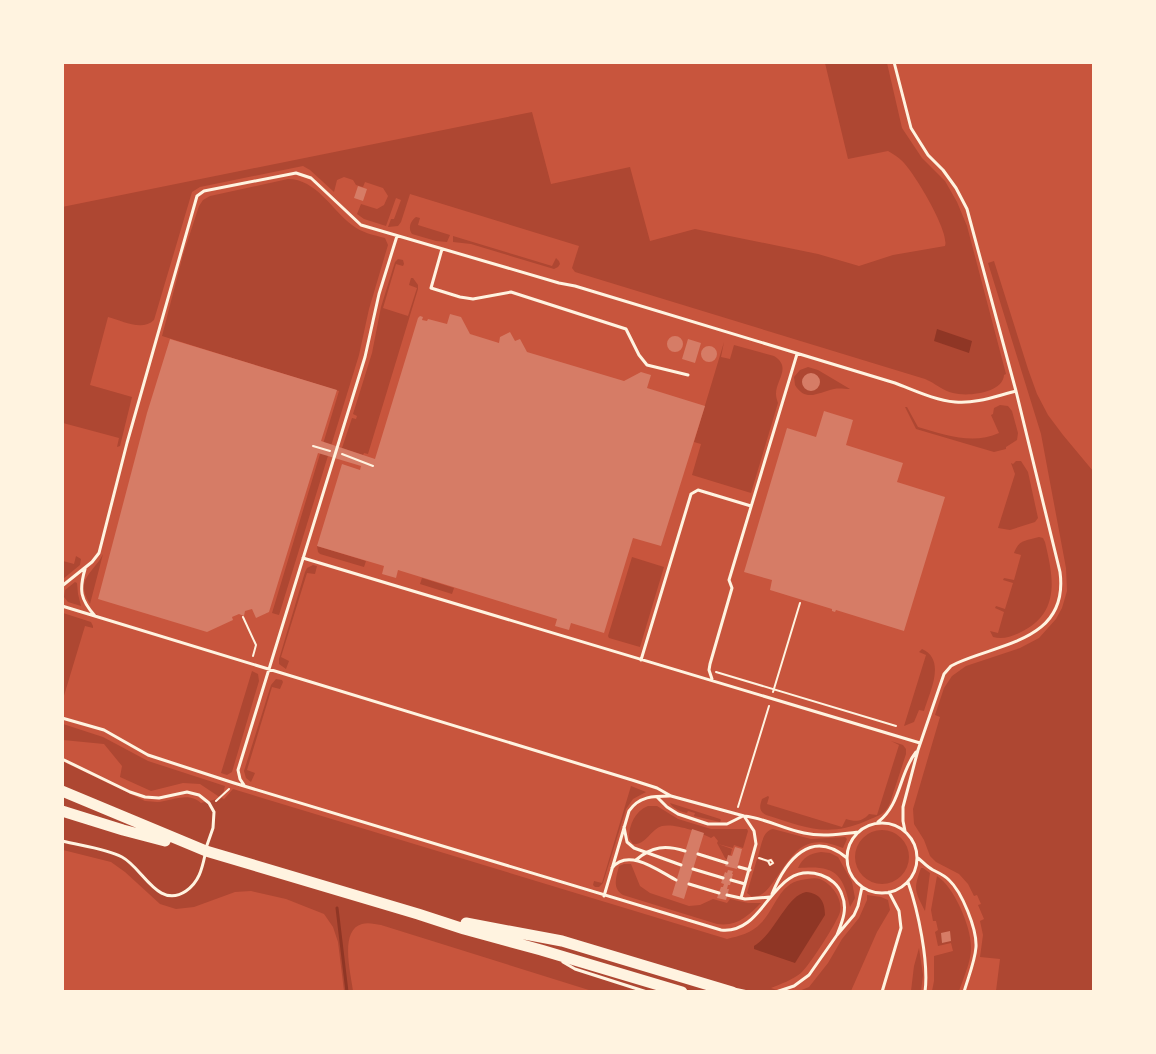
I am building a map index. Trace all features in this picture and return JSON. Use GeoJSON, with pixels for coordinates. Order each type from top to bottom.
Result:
{"type":"FeatureCollection","features":[{"type":"Feature","properties":{"kind":"main road"},"geometry":{"type":"LineString","coordinates":[[62,792],[206,851]]}},
{"type":"Feature","properties":{"kind":"main road"},"geometry":{"type":"LineString","coordinates":[[62,811],[123,830],[206,851],[464,929],[682,992]]}},
{"type":"Feature","properties":{"kind":"main road"},"geometry":{"type":"LineString","coordinates":[[418,914],[562,941],[732,992]]}},
{"type":"Feature","properties":{"kind":"lane"},"geometry":{"type":"LineString","coordinates":[[894,62],[905,112],[911,128],[928,155],[943,170],[956,188],[967,209],[1016,391],[1060,572],[1061,584],[1059,597],[1050,617],[1036,633],[1016,642],[962,660],[947,670],[938,686],[903,807],[905,831]]}},
{"type":"Feature","properties":{"kind":"lane"},"geometry":{"type":"LineString","coordinates":[[62,586],[92,562],[98,553],[197,196],[204,191],[296,173],[311,178],[361,225],[397,236],[558,283],[575,286],[943,400],[972,402],[1016,391]]}},
{"type":"Feature","properties":{"kind":"lane"},"geometry":{"type":"LineString","coordinates":[[246,787],[240,780],[238,770],[365,357],[378,294],[397,236]]}},
{"type":"Feature","properties":{"kind":"lane"},"geometry":{"type":"LineString","coordinates":[[442,249],[431,288],[473,299],[511,292],[626,329],[639,355],[647,364],[688,375]]}},
{"type":"Feature","properties":{"kind":"lane"},"geometry":{"type":"LineString","coordinates":[[712,680],[709,670],[732,588],[729,580],[797,354]]}},
{"type":"Feature","properties":{"kind":"lane"},"geometry":{"type":"LineString","coordinates":[[641,660],[691,494],[698,490],[751,506]]}},
{"type":"Feature","properties":{"kind":"lane"},"geometry":{"type":"LineString","coordinates":[[303,558],[920,743]]}},
{"type":"Feature","properties":{"kind":"lane"},"geometry":{"type":"LineString","coordinates":[[85,568],[81,584],[82,594],[86,604],[96,616]]}},
{"type":"Feature","properties":{"kind":"lane"},"geometry":{"type":"LineString","coordinates":[[62,606],[632,780],[657,788],[671,796],[810,834],[833,835],[859,832]]}},
{"type":"Feature","properties":{"kind":"lane"},"geometry":{"type":"LineString","coordinates":[[62,718],[104,730],[148,755],[246,787],[725,931],[736,929],[748,923],[758,914],[792,860],[807,848],[827,846],[835,849],[847,858]]}},
{"type":"Feature","properties":{"kind":"lane"},"geometry":{"type":"LineString","coordinates":[[877,823],[891,809],[909,761],[918,750]]}},
{"type":"Feature","properties":{"kind":"lane"},"geometry":{"type":"LineString","coordinates":[[62,759],[130,792],[145,797],[159,798],[187,792],[199,795],[214,812],[213,828],[202,871],[193,886],[180,895],[164,895],[154,888],[124,858],[110,852],[62,841]]}},
{"type":"Feature","properties":{"kind":"lane"},"geometry":{"type":"LineString","coordinates":[[604,896],[629,811],[635,804],[644,799],[656,796],[671,796]]}},
{"type":"Feature","properties":{"kind":"lane"},"geometry":{"type":"LineString","coordinates":[[656,796],[667,808],[678,814],[708,824],[727,824],[744,816]]}},
{"type":"Feature","properties":{"kind":"lane"},"geometry":{"type":"LineString","coordinates":[[740,898],[754,857],[756,838],[751,825],[744,816]]}},
{"type":"Feature","properties":{"kind":"lane"},"geometry":{"type":"LineString","coordinates":[[877,823],[892,824],[905,831],[912,838],[918,857],[917,866],[908,882],[900,889],[890,892],[879,893],[862,887],[851,873],[847,858],[849,848],[859,832],[867,826],[877,823]]}},
{"type":"Feature","properties":{"kind":"lane"},"geometry":{"type":"LineString","coordinates":[[624,824],[627,842],[634,848],[681,865]]}},
{"type":"Feature","properties":{"kind":"lane"},"geometry":{"type":"LineString","coordinates":[[636,860],[645,852],[660,846],[685,851]]}},
{"type":"Feature","properties":{"kind":"lane"},"geometry":{"type":"LineString","coordinates":[[698,854],[727,863]]}},
{"type":"Feature","properties":{"kind":"lane"},"geometry":{"type":"LineString","coordinates":[[918,857],[932,870],[945,876],[956,888],[973,927],[976,941],[975,953],[964,992]]}},
{"type":"Feature","properties":{"kind":"lane"},"geometry":{"type":"LineString","coordinates":[[610,871],[620,861],[636,860],[676,880]]}},
{"type":"Feature","properties":{"kind":"lane"},"geometry":{"type":"LineString","coordinates":[[739,867],[750,870]]}},
{"type":"Feature","properties":{"kind":"lane"},"geometry":{"type":"LineString","coordinates":[[693,869],[723,878]]}},
{"type":"Feature","properties":{"kind":"lane"},"geometry":{"type":"LineString","coordinates":[[727,895],[740,898],[760,898],[770,896],[784,882],[795,875],[813,873],[826,876],[838,888],[845,903],[844,918],[837,935]]}},
{"type":"Feature","properties":{"kind":"lane"},"geometry":{"type":"LineString","coordinates":[[731,880],[745,884]]}},
{"type":"Feature","properties":{"kind":"lane"},"geometry":{"type":"LineString","coordinates":[[908,882],[925,957],[925,992]]}},
{"type":"Feature","properties":{"kind":"lane"},"geometry":{"type":"LineString","coordinates":[[689,884],[719,893]]}},
{"type":"Feature","properties":{"kind":"lane"},"geometry":{"type":"LineString","coordinates":[[776,992],[794,986],[804,979],[837,935],[854,916],[862,887]]}},
{"type":"Feature","properties":{"kind":"lane"},"geometry":{"type":"LineString","coordinates":[[882,992],[901,928],[899,911],[890,892]]}},
{"type":"Feature","properties":{"kind":"lane"},"geometry":{"type":"LineString","coordinates":[[541,950],[575,969],[647,992]]}},
{"type":"Feature","properties":{"kind":"lane"},"geometry":{"type":"LineString","coordinates":[[714,986],[748,992]]}},
{"type":"Feature","properties":{"kind":"path"},"geometry":{"type":"LineString","coordinates":[[314,446],[373,466]]}},
{"type":"Feature","properties":{"kind":"path"},"geometry":{"type":"LineString","coordinates":[[736,814],[800,603]]}},
{"type":"Feature","properties":{"kind":"path"},"geometry":{"type":"LineString","coordinates":[[243,616],[256,645],[251,663]]}},
{"type":"Feature","properties":{"kind":"path"},"geometry":{"type":"LineString","coordinates":[[709,670],[896,726]]}},
{"type":"Feature","properties":{"kind":"path"},"geometry":{"type":"LineString","coordinates":[[210,806],[234,783]]}},
{"type":"Feature","properties":{"kind":"path"},"geometry":{"type":"LineString","coordinates":[[754,857],[768,861]]}},
{"type":"Feature","properties":{"kind":"shaded area"},"geometry":{"type":"Polygon","coordinates":[[[825,63],[887,63],[902,128],[922,158],[945,181],[957,202],[967,226],[1006,374],[998,386],[991,390],[975,394],[949,392],[925,379],[575,272],[572,268],[579,246],[410,194],[401,222],[398,226],[388,227],[391,219],[394,219],[401,200],[396,198],[386,226],[364,219],[357,214],[361,204],[377,209],[384,205],[388,196],[383,188],[365,182],[363,187],[356,185],[353,180],[344,177],[337,180],[334,192],[303,166],[200,187],[192,192],[154,320],[144,325],[138,325],[108,317],[90,385],[132,397],[120,446],[117,447],[119,438],[63,423],[62,207],[532,112],[551,184],[630,167],[650,241],[695,229],[818,254],[859,266],[893,255],[945,246],[942,228],[936,215],[914,176],[900,159],[888,151],[848,159],[825,63]]]}},
{"type":"Feature","properties":{"kind":"shaded area"},"geometry":{"type":"Polygon","coordinates":[[[288,179],[298,180],[307,184],[323,196],[352,225],[364,232],[385,238],[388,245],[369,309],[359,355],[279,615],[272,613],[339,391],[162,336],[183,255],[199,206],[203,200],[210,196],[288,179]]]}},
{"type":"Feature","properties":{"kind":"shaded area"},"geometry":{"type":"Polygon","coordinates":[[[416,217],[420,218],[418,225],[450,235],[447,242],[412,234],[410,225],[416,217]]]}},
{"type":"Feature","properties":{"kind":"shaded area"},"geometry":{"type":"Polygon","coordinates":[[[453,236],[552,266],[556,258],[560,264],[554,269],[471,244],[453,242],[453,236]]]}},
{"type":"Feature","properties":{"kind":"shaded area"},"geometry":{"type":"Polygon","coordinates":[[[398,259],[403,260],[404,264],[403,266],[396,264],[383,308],[408,316],[417,288],[409,285],[411,278],[418,285],[418,289],[368,454],[364,453],[363,455],[342,448],[352,418],[356,419],[357,416],[353,414],[372,353],[381,307],[395,262],[398,259]]]}},
{"type":"Feature","properties":{"kind":"shaded area"},"geometry":{"type":"Polygon","coordinates":[[[994,261],[1037,394],[1048,415],[1093,471],[1093,991],[996,991],[1000,959],[980,957],[983,935],[980,921],[984,919],[978,905],[981,904],[977,895],[974,896],[968,884],[959,874],[936,862],[930,856],[924,840],[914,824],[913,809],[940,717],[935,715],[944,688],[952,676],[966,666],[1020,648],[1039,638],[1056,619],[1062,608],[1067,591],[1066,568],[1041,434],[988,263],[994,261]]]}},
{"type":"Feature","properties":{"kind":"shaded area"},"geometry":{"type":"Polygon","coordinates":[[[937,329],[972,341],[969,353],[934,341],[937,329]]]}},
{"type":"Feature","properties":{"kind":"shaded area"},"geometry":{"type":"Polygon","coordinates":[[[724,342],[721,357],[730,359],[734,345],[774,356],[779,360],[783,369],[776,394],[778,403],[751,493],[692,475],[701,444],[694,442],[724,342]]]}},
{"type":"Feature","properties":{"kind":"shaded area"},"geometry":{"type":"Polygon","coordinates":[[[808,367],[818,370],[850,389],[834,389],[813,395],[804,394],[795,385],[794,377],[800,370],[808,367]]]}},
{"type":"Feature","properties":{"kind":"shaded area"},"geometry":{"type":"Polygon","coordinates":[[[1000,405],[1008,406],[1012,411],[1018,433],[1017,440],[1006,447],[1006,449],[994,452],[916,429],[905,407],[907,407],[918,427],[959,438],[979,438],[999,433],[991,415],[994,408],[1000,405]]]}},
{"type":"Feature","properties":{"kind":"shaded area"},"geometry":{"type":"Polygon","coordinates":[[[1016,461],[1021,461],[1028,472],[1038,518],[1035,522],[1010,530],[998,528],[1015,474],[1011,463],[1013,464],[1016,461]]]}},
{"type":"Feature","properties":{"kind":"shaded area"},"geometry":{"type":"Polygon","coordinates":[[[1039,537],[1043,538],[1045,542],[1052,580],[1049,603],[1044,613],[1035,623],[1023,631],[1008,637],[993,637],[990,631],[998,633],[1004,612],[995,608],[996,606],[1005,609],[1013,583],[1003,580],[1004,578],[1014,580],[1021,555],[1014,553],[1016,548],[1024,541],[1039,537]]]}},
{"type":"Feature","properties":{"kind":"shaded area"},"geometry":{"type":"Polygon","coordinates":[[[317,546],[366,561],[364,567],[320,554],[317,546]]]}},
{"type":"Feature","properties":{"kind":"shaded area"},"geometry":{"type":"Polygon","coordinates":[[[103,554],[90,604],[84,588],[85,582],[103,554]]]}},
{"type":"Feature","properties":{"kind":"shaded area"},"geometry":{"type":"Polygon","coordinates":[[[76,556],[81,559],[80,565],[63,579],[63,561],[74,564],[76,556]]]}},
{"type":"Feature","properties":{"kind":"shaded area"},"geometry":{"type":"Polygon","coordinates":[[[632,557],[664,567],[640,647],[609,638],[608,636],[632,557]]]}},
{"type":"Feature","properties":{"kind":"shaded area"},"geometry":{"type":"Polygon","coordinates":[[[313,565],[317,566],[315,574],[307,573],[281,657],[289,661],[286,669],[279,664],[279,659],[305,572],[307,568],[313,565]]]}},
{"type":"Feature","properties":{"kind":"shaded area"},"geometry":{"type":"Polygon","coordinates":[[[422,578],[454,588],[452,594],[420,584],[422,578]]]}},
{"type":"Feature","properties":{"kind":"shaded area"},"geometry":{"type":"Polygon","coordinates":[[[75,582],[77,583],[81,606],[68,602],[64,597],[65,590],[75,582]]]}},
{"type":"Feature","properties":{"kind":"shaded area"},"geometry":{"type":"Polygon","coordinates":[[[63,613],[91,622],[93,628],[85,626],[63,699],[63,613]]]}},
{"type":"Feature","properties":{"kind":"shaded area"},"geometry":{"type":"Polygon","coordinates":[[[922,649],[934,661],[935,669],[932,686],[924,711],[919,710],[914,722],[904,726],[926,655],[919,652],[922,649]]]}},
{"type":"Feature","properties":{"kind":"shaded area"},"geometry":{"type":"Polygon","coordinates":[[[252,671],[258,674],[259,681],[232,772],[227,775],[221,773],[252,671]]]}},
{"type":"Feature","properties":{"kind":"shaded area"},"geometry":{"type":"Polygon","coordinates":[[[276,679],[283,682],[280,689],[272,687],[247,770],[255,773],[251,782],[246,778],[244,771],[271,685],[276,679]]]}},
{"type":"Feature","properties":{"kind":"shaded area"},"geometry":{"type":"Polygon","coordinates":[[[63,724],[103,737],[148,761],[225,786],[222,798],[224,799],[233,789],[727,939],[745,934],[754,929],[766,917],[787,886],[801,880],[818,878],[829,884],[840,902],[840,912],[816,954],[805,969],[794,978],[771,988],[780,991],[592,991],[381,925],[367,923],[355,928],[351,935],[348,953],[353,991],[344,991],[338,942],[333,927],[324,914],[286,899],[251,891],[235,892],[194,907],[176,909],[160,904],[125,872],[111,862],[63,850],[62,761],[145,801],[157,802],[185,797],[196,799],[201,803],[221,798],[200,784],[183,783],[151,791],[120,777],[122,766],[104,744],[63,740],[63,724]]]}},
{"type":"Feature","properties":{"kind":"shaded area"},"geometry":{"type":"Polygon","coordinates":[[[891,741],[903,745],[906,749],[906,754],[890,803],[880,815],[852,826],[827,830],[804,827],[766,815],[761,810],[762,799],[768,796],[767,804],[842,827],[846,819],[858,821],[864,819],[869,814],[877,815],[899,745],[891,741]]]}},
{"type":"Feature","properties":{"kind":"shaded area"},"geometry":{"type":"Polygon","coordinates":[[[631,786],[646,792],[633,799],[626,809],[603,883],[599,887],[595,887],[593,885],[594,881],[602,883],[631,786]]]}},
{"type":"Feature","properties":{"kind":"shaded area"},"geometry":{"type":"Polygon","coordinates":[[[670,803],[721,820],[720,822],[694,816],[695,813],[680,811],[670,803]]]}},
{"type":"Feature","properties":{"kind":"shaded area"},"geometry":{"type":"Polygon","coordinates":[[[648,806],[657,806],[678,819],[711,829],[747,829],[743,848],[734,845],[733,848],[718,844],[732,849],[729,861],[725,858],[717,843],[718,841],[714,836],[711,838],[687,829],[667,825],[655,830],[645,840],[633,844],[629,838],[630,828],[636,815],[648,806]]]}},
{"type":"Feature","properties":{"kind":"shaded area"},"geometry":{"type":"Polygon","coordinates":[[[773,829],[811,839],[845,837],[847,839],[843,848],[819,842],[802,847],[788,861],[763,894],[752,897],[747,893],[757,859],[767,862],[770,866],[775,864],[772,858],[768,860],[758,857],[764,836],[769,830],[773,829]]]}},
{"type":"Feature","properties":{"kind":"shaded area"},"geometry":{"type":"Polygon","coordinates":[[[877,830],[887,830],[897,834],[905,842],[909,857],[905,872],[897,880],[887,884],[877,884],[867,880],[859,872],[855,862],[855,852],[859,842],[867,834],[877,830]]]}},
{"type":"Feature","properties":{"kind":"shaded area"},"geometry":{"type":"Polygon","coordinates":[[[821,852],[830,853],[838,857],[852,882],[855,898],[850,907],[844,886],[835,873],[820,868],[798,868],[807,857],[821,852]]]}},
{"type":"Feature","properties":{"kind":"shaded area"},"geometry":{"type":"Polygon","coordinates":[[[631,864],[640,886],[650,893],[689,906],[700,905],[713,899],[727,903],[730,899],[748,903],[761,903],[742,920],[730,924],[717,924],[623,895],[617,889],[616,882],[619,866],[631,864]]]}},
{"type":"Feature","properties":{"kind":"shaded area"},"geometry":{"type":"Polygon","coordinates":[[[921,868],[930,873],[925,911],[916,890],[918,875],[921,868]]]}},
{"type":"Feature","properties":{"kind":"shaded area"},"geometry":{"type":"Polygon","coordinates":[[[937,876],[955,898],[965,918],[970,938],[970,957],[959,991],[932,991],[934,956],[953,951],[951,943],[938,946],[935,932],[938,930],[936,921],[933,921],[931,910],[937,876]]]}},
{"type":"Feature","properties":{"kind":"shaded area"},"geometry":{"type":"Polygon","coordinates":[[[806,892],[815,894],[821,899],[825,915],[795,963],[754,949],[754,946],[768,933],[792,900],[806,892]]]}},
{"type":"Feature","properties":{"kind":"shaded area"},"geometry":{"type":"Polygon","coordinates":[[[867,895],[888,900],[890,910],[877,932],[851,991],[799,991],[809,987],[828,963],[842,939],[859,918],[867,900],[867,895]]]}},
{"type":"Feature","properties":{"kind":"shaded area"},"geometry":{"type":"Polygon","coordinates":[[[919,948],[923,975],[921,991],[911,991],[914,966],[919,948]]]}},
{"type":"Feature","properties":{"kind":"building"},"geometry":{"type":"Polygon","coordinates":[[[358,186],[367,189],[363,201],[354,198],[358,186]]]}},
{"type":"Feature","properties":{"kind":"building"},"geometry":{"type":"Polygon","coordinates":[[[450,314],[461,317],[470,334],[499,343],[500,337],[510,332],[515,341],[520,339],[527,352],[624,381],[641,372],[651,375],[647,388],[705,406],[661,546],[633,538],[604,633],[571,623],[569,630],[555,626],[557,619],[398,570],[396,578],[382,574],[384,566],[317,546],[342,464],[360,470],[361,466],[318,453],[269,612],[256,618],[252,609],[245,611],[244,616],[239,614],[232,617],[233,620],[207,632],[98,599],[147,413],[170,339],[337,390],[321,441],[375,459],[418,318],[420,316],[423,317],[422,320],[427,321],[428,319],[447,324],[450,314]]]}},
{"type":"Feature","properties":{"kind":"building"},"geometry":{"type":"Polygon","coordinates":[[[675,336],[683,344],[675,352],[667,344],[675,336]]]}},
{"type":"Feature","properties":{"kind":"building"},"geometry":{"type":"Polygon","coordinates":[[[688,339],[701,343],[695,363],[682,359],[688,339]]]}},
{"type":"Feature","properties":{"kind":"building"},"geometry":{"type":"Polygon","coordinates":[[[709,346],[717,354],[709,362],[701,354],[709,346]]]}},
{"type":"Feature","properties":{"kind":"building"},"geometry":{"type":"Polygon","coordinates":[[[807,373],[815,373],[820,378],[818,389],[807,391],[802,386],[802,378],[807,373]]]}},
{"type":"Feature","properties":{"kind":"building"},"geometry":{"type":"Polygon","coordinates":[[[824,411],[853,420],[846,445],[903,463],[897,482],[945,497],[904,631],[836,610],[835,612],[832,609],[770,590],[772,580],[744,572],[787,428],[816,437],[824,411]]]}},
{"type":"Feature","properties":{"kind":"building"},"geometry":{"type":"Polygon","coordinates":[[[692,829],[704,833],[684,899],[672,895],[692,829]]]}},
{"type":"Feature","properties":{"kind":"building"},"geometry":{"type":"Polygon","coordinates":[[[735,847],[742,849],[737,869],[725,866],[728,855],[732,856],[735,847]]]}},
{"type":"Feature","properties":{"kind":"building"},"geometry":{"type":"Polygon","coordinates":[[[728,870],[733,871],[733,874],[730,885],[728,885],[727,889],[729,889],[726,900],[717,898],[724,884],[721,883],[725,872],[727,873],[728,870]]]}},
{"type":"Feature","properties":{"kind":"building"},"geometry":{"type":"Polygon","coordinates":[[[950,931],[951,941],[942,943],[941,933],[950,931]]]}},
{"type":"Feature","properties":{"kind":"waterway"},"geometry":{"type":"LineString","coordinates":[[337,908],[347,992]]}}]}
